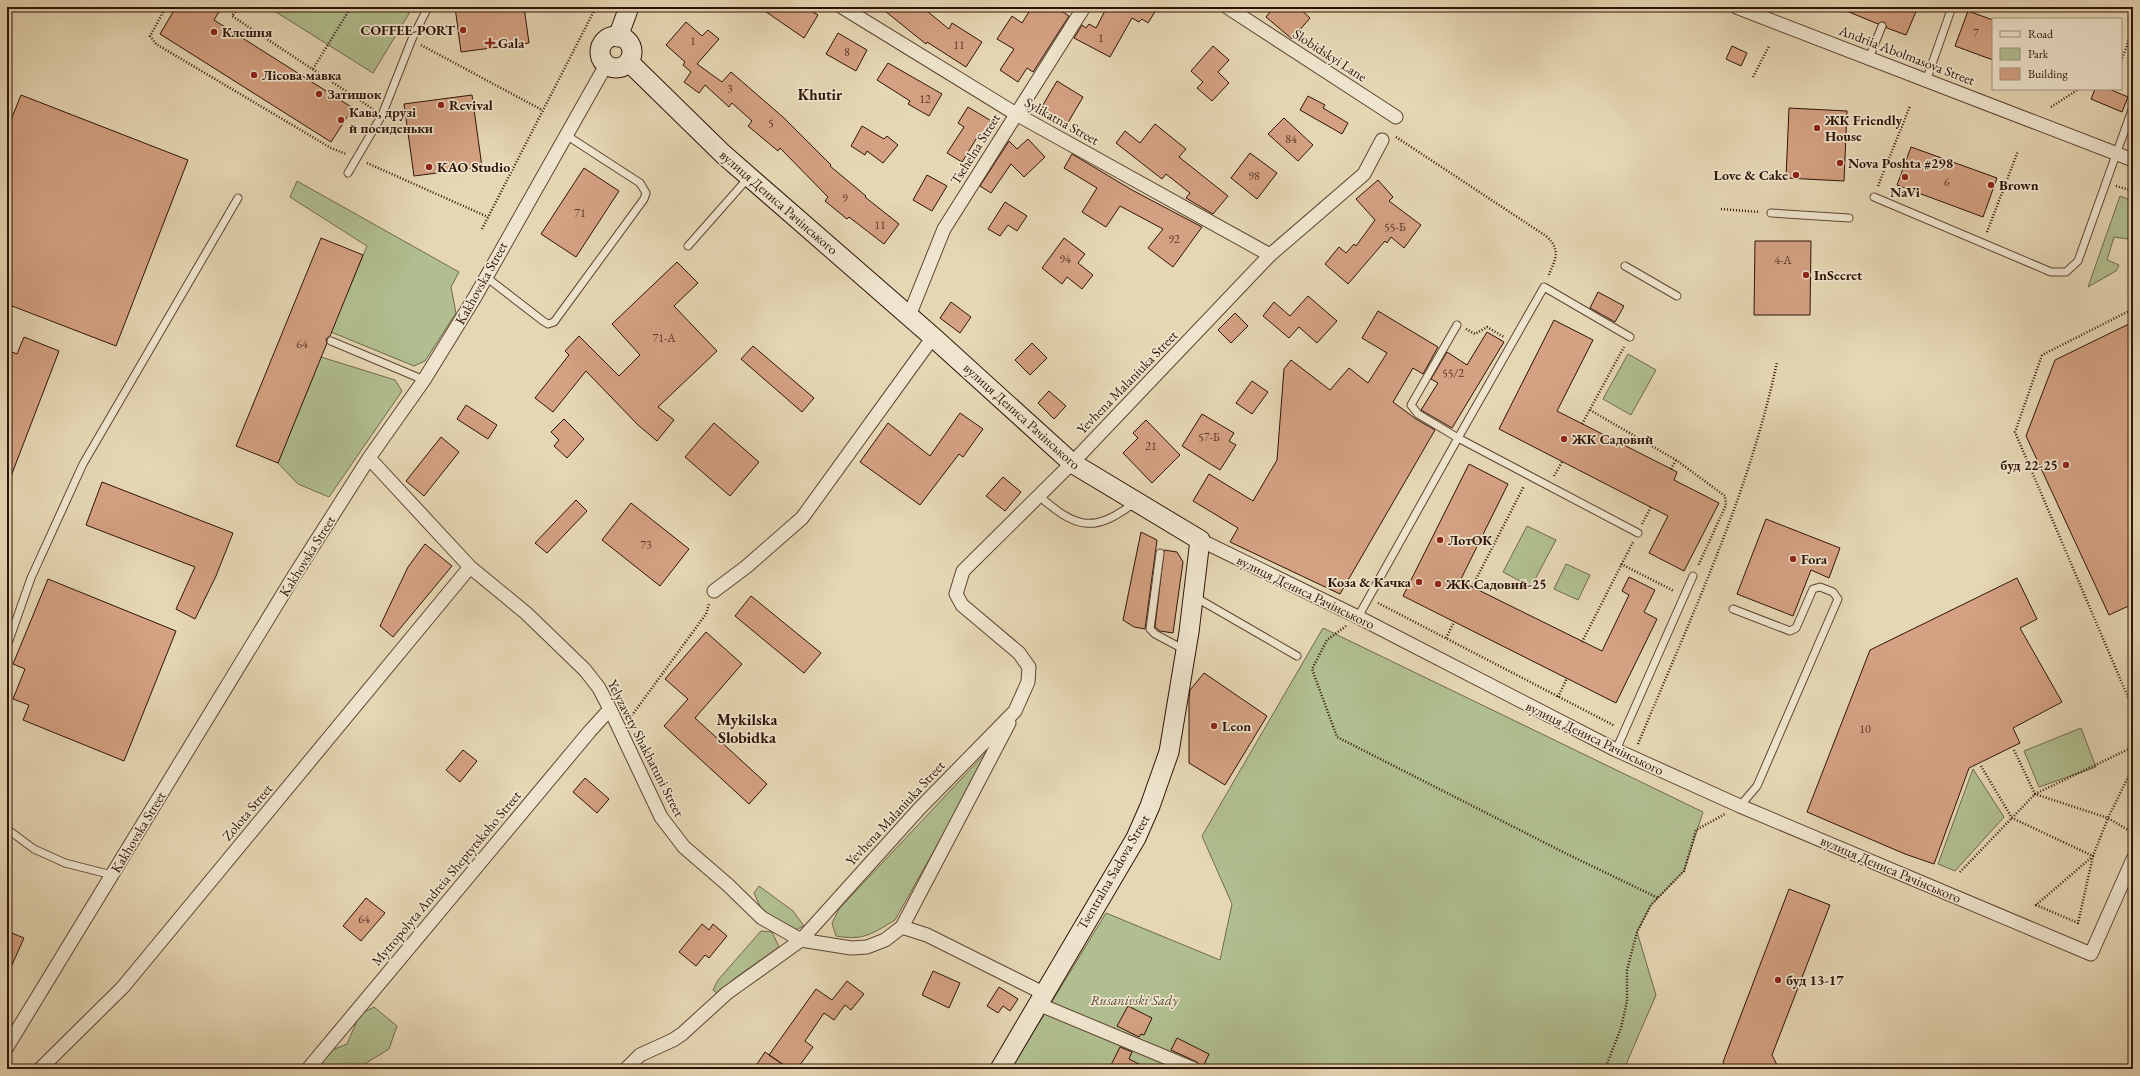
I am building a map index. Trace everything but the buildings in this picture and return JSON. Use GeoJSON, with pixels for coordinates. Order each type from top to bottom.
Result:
{"type":"FeatureCollection","features":[{"type":"Feature","properties":{"kind":"main road"},"geometry":{"type":"LineString","coordinates":[[618,37],[630,7]]}},
{"type":"Feature","properties":{"kind":"main road"},"geometry":{"type":"LineString","coordinates":[[618,37],[625,40],[630,46],[632,55],[629,62],[618,68],[606,65],[600,54],[601,46],[609,38],[618,37]]}},
{"type":"Feature","properties":{"kind":"main road","name":"вулиця Дениса Рачінського"},"geometry":{"type":"LineString","coordinates":[[629,62],[691,124],[933,337],[1072,463],[1200,540]]}},
{"type":"Feature","properties":{"kind":"main road","name":"Tsentralna Sadova Street"},"geometry":{"type":"LineString","coordinates":[[1000,1069],[1136,838],[1150,806],[1169,752],[1186,650],[1200,540]]}},
{"type":"Feature","properties":{"kind":"street","name":"Sylikatna Street"},"geometry":{"type":"LineString","coordinates":[[842,7],[1016,114],[1270,255]]}},
{"type":"Feature","properties":{"kind":"street","name":"Tsehelna Street"},"geometry":{"type":"LineString","coordinates":[[909,316],[944,229],[1084,7]]}},
{"type":"Feature","properties":{"kind":"street","name":"Slobidskyi Lane"},"geometry":{"type":"LineString","coordinates":[[1227,7],[1396,116]]}},
{"type":"Feature","properties":{"kind":"street","name":"Andriia Abolmasova Street"},"geometry":{"type":"LineString","coordinates":[[1736,7],[1926,81],[2116,152],[2133,160]]}},
{"type":"Feature","properties":{"kind":"street","name":"Kakhovska Street"},"geometry":{"type":"LineString","coordinates":[[7,1047],[294,576],[369,458],[424,380],[486,277],[606,65]]}},
{"type":"Feature","properties":{"kind":"street","name":"Yevhena Malaniuka Street"},"geometry":{"type":"LineString","coordinates":[[802,940],[851,948],[867,947],[885,940],[902,927],[1015,711],[1028,682],[1029,667],[1019,653],[962,605],[956,594],[963,571],[1072,463],[1270,255],[1364,174],[1382,140]]}},
{"type":"Feature","properties":{"kind":"street"},"geometry":{"type":"LineString","coordinates":[[714,591],[746,567],[802,518],[933,337]]}},
{"type":"Feature","properties":{"kind":"street","name":"Yelyzavety Shakhatuni Street"},"geometry":{"type":"LineString","coordinates":[[369,458],[470,567],[526,613],[585,670],[599,688],[610,709],[661,817],[684,847],[728,885],[762,918],[802,940]]}},
{"type":"Feature","properties":{"kind":"street","name":"вулиця Дениса Рачінського"},"geometry":{"type":"LineString","coordinates":[[1200,540],[1358,618],[1616,750],[1740,806],[2092,954],[2129,881]]}},
{"type":"Feature","properties":{"kind":"street","name":"Zolota Street"},"geometry":{"type":"LineString","coordinates":[[40,1069],[123,986],[470,567]]}},
{"type":"Feature","properties":{"kind":"street","name":"Mytropolyta Andreia Sheptytskoho Street"},"geometry":{"type":"LineString","coordinates":[[308,1069],[610,709]]}},
{"type":"Feature","properties":{"kind":"street","name":"Yevhena Malaniuka Street"},"geometry":{"type":"LineString","coordinates":[[626,1069],[640,1055],[678,1037],[727,993],[802,940],[919,809],[1015,711]]}},
{"type":"Feature","properties":{"kind":"street"},"geometry":{"type":"LineString","coordinates":[[2129,881],[2133,859]]}},
{"type":"Feature","properties":{"kind":"street"},"geometry":{"type":"LineString","coordinates":[[902,927],[927,935],[1041,998],[1194,1069]]}},
{"type":"Feature","properties":{"kind":"lane"},"geometry":{"type":"LineString","coordinates":[[348,173],[382,115],[412,39],[428,7]]}},
{"type":"Feature","properties":{"kind":"lane"},"geometry":{"type":"LineString","coordinates":[[1926,81],[1952,7]]}},
{"type":"Feature","properties":{"kind":"lane"},"geometry":{"type":"LineString","coordinates":[[1869,58],[1882,26]]}},
{"type":"Feature","properties":{"kind":"lane"},"geometry":{"type":"LineString","coordinates":[[1874,198],[2051,272],[2066,272],[2078,261],[2133,107]]}},
{"type":"Feature","properties":{"kind":"lane"},"geometry":{"type":"LineString","coordinates":[[486,277],[543,322],[548,324],[554,322],[644,199],[646,193],[640,183],[566,135]]}},
{"type":"Feature","properties":{"kind":"lane"},"geometry":{"type":"LineString","coordinates":[[688,246],[749,176]]}},
{"type":"Feature","properties":{"kind":"lane"},"geometry":{"type":"LineString","coordinates":[[7,646],[31,578],[83,464],[238,198]]}},
{"type":"Feature","properties":{"kind":"lane"},"geometry":{"type":"LineString","coordinates":[[1771,213],[1849,218]]}},
{"type":"Feature","properties":{"kind":"lane"},"geometry":{"type":"LineString","coordinates":[[1625,266],[1677,296]]}},
{"type":"Feature","properties":{"kind":"lane"},"geometry":{"type":"LineString","coordinates":[[1358,618],[1544,287],[1630,337]]}},
{"type":"Feature","properties":{"kind":"lane"},"geometry":{"type":"LineString","coordinates":[[1457,325],[1413,398],[1411,405],[1418,414],[1458,438],[1638,532]]}},
{"type":"Feature","properties":{"kind":"lane"},"geometry":{"type":"LineString","coordinates":[[331,341],[424,380]]}},
{"type":"Feature","properties":{"kind":"lane"},"geometry":{"type":"LineString","coordinates":[[1039,496],[1069,519],[1082,524],[1097,524],[1118,515],[1135,502]]}},
{"type":"Feature","properties":{"kind":"lane"},"geometry":{"type":"LineString","coordinates":[[1160,553],[1150,628],[1155,634],[1186,650]]}},
{"type":"Feature","properties":{"kind":"lane"},"geometry":{"type":"LineString","coordinates":[[1616,750],[1693,576]]}},
{"type":"Feature","properties":{"kind":"lane"},"geometry":{"type":"LineString","coordinates":[[1733,609],[1790,631],[1796,628],[1813,589],[1820,587],[1837,596],[1838,599],[1757,786],[1740,806]]}},
{"type":"Feature","properties":{"kind":"lane"},"geometry":{"type":"LineString","coordinates":[[1193,596],[1297,656]]}},
{"type":"Feature","properties":{"kind":"lane"},"geometry":{"type":"LineString","coordinates":[[7,829],[34,850],[65,863],[112,875]]}},
{"type":"Feature","properties":{"kind":"path"},"geometry":{"type":"LineString","coordinates":[[166,7],[150,36],[156,44],[331,148],[488,217]]}},
{"type":"Feature","properties":{"kind":"path"},"geometry":{"type":"LineString","coordinates":[[239,7],[232,16],[382,115]]}},
{"type":"Feature","properties":{"kind":"path"},"geometry":{"type":"LineString","coordinates":[[313,70],[351,7]]}},
{"type":"Feature","properties":{"kind":"path"},"geometry":{"type":"LineString","coordinates":[[482,229],[596,7]]}},
{"type":"Feature","properties":{"kind":"path"},"geometry":{"type":"LineString","coordinates":[[2128,18],[2133,20]]}},
{"type":"Feature","properties":{"kind":"path"},"geometry":{"type":"LineString","coordinates":[[2122,58],[2133,30]]}},
{"type":"Feature","properties":{"kind":"path"},"geometry":{"type":"LineString","coordinates":[[412,39],[542,110]]}},
{"type":"Feature","properties":{"kind":"path"},"geometry":{"type":"LineString","coordinates":[[1753,77],[1769,46]]}},
{"type":"Feature","properties":{"kind":"path"},"geometry":{"type":"LineString","coordinates":[[2051,107],[2077,90]]}},
{"type":"Feature","properties":{"kind":"path"},"geometry":{"type":"LineString","coordinates":[[1874,198],[1910,106]]}},
{"type":"Feature","properties":{"kind":"path"},"geometry":{"type":"LineString","coordinates":[[1382,140],[1388,132],[1546,236],[1554,243],[1557,251],[1555,260],[1544,287]]}},
{"type":"Feature","properties":{"kind":"path"},"geometry":{"type":"LineString","coordinates":[[1982,244],[2018,151]]}},
{"type":"Feature","properties":{"kind":"path"},"geometry":{"type":"LineString","coordinates":[[2107,182],[2133,191]]}},
{"type":"Feature","properties":{"kind":"path"},"geometry":{"type":"LineString","coordinates":[[1721,209],[1771,213]]}},
{"type":"Feature","properties":{"kind":"path"},"geometry":{"type":"LineString","coordinates":[[2133,309],[2042,355],[2015,432],[2133,709]]}},
{"type":"Feature","properties":{"kind":"path"},"geometry":{"type":"LineString","coordinates":[[1457,325],[1474,334],[1487,327],[1513,342]]}},
{"type":"Feature","properties":{"kind":"path"},"geometry":{"type":"LineString","coordinates":[[1582,424],[1630,337]]}},
{"type":"Feature","properties":{"kind":"path"},"geometry":{"type":"LineString","coordinates":[[1632,757],[1706,582],[1750,466],[1777,362]]}},
{"type":"Feature","properties":{"kind":"path"},"geometry":{"type":"LineString","coordinates":[[1590,410],[1676,460],[1721,492],[1726,500],[1693,576]]}},
{"type":"Feature","properties":{"kind":"path"},"geometry":{"type":"LineString","coordinates":[[1670,469],[1676,460]]}},
{"type":"Feature","properties":{"kind":"path"},"geometry":{"type":"LineString","coordinates":[[1549,485],[1562,462]]}},
{"type":"Feature","properties":{"kind":"path"},"geometry":{"type":"LineString","coordinates":[[1472,587],[1530,475]]}},
{"type":"Feature","properties":{"kind":"path"},"geometry":{"type":"LineString","coordinates":[[1582,642],[1651,507]]}},
{"type":"Feature","properties":{"kind":"path"},"geometry":{"type":"LineString","coordinates":[[1621,564],[1684,596]]}},
{"type":"Feature","properties":{"kind":"path"},"geometry":{"type":"LineString","coordinates":[[621,731],[660,675],[706,614],[714,591]]}},
{"type":"Feature","properties":{"kind":"path"},"geometry":{"type":"LineString","coordinates":[[1368,598],[1624,731]]}},
{"type":"Feature","properties":{"kind":"path"},"geometry":{"type":"LineString","coordinates":[[1358,618],[1327,640],[1312,669],[1337,737],[1565,853],[1658,898]]}},
{"type":"Feature","properties":{"kind":"path"},"geometry":{"type":"LineString","coordinates":[[1446,638],[1454,622]]}},
{"type":"Feature","properties":{"kind":"path"},"geometry":{"type":"LineString","coordinates":[[1558,697],[1567,678]]}},
{"type":"Feature","properties":{"kind":"path"},"geometry":{"type":"LineString","coordinates":[[1960,872],[2035,794],[2133,746]]}},
{"type":"Feature","properties":{"kind":"path"},"geometry":{"type":"LineString","coordinates":[[2014,750],[2035,794],[2108,818],[2133,833]]}},
{"type":"Feature","properties":{"kind":"path"},"geometry":{"type":"LineString","coordinates":[[1981,766],[2012,818],[2093,856]]}},
{"type":"Feature","properties":{"kind":"path"},"geometry":{"type":"LineString","coordinates":[[2093,856],[2036,905],[2078,923],[2093,856],[2108,818],[2133,767]]}},
{"type":"Feature","properties":{"kind":"path"},"geometry":{"type":"LineString","coordinates":[[1605,1069],[1621,1028],[1627,1001],[1626,970],[1637,932],[1651,905],[1684,871],[1696,830],[1740,806]]}},
{"type":"Feature","properties":{"kind":"green space"},"geometry":{"type":"Polygon","coordinates":[[[268,7],[413,7],[373,73],[268,7]]]}},
{"type":"Feature","properties":{"kind":"green space"},"geometry":{"type":"Polygon","coordinates":[[[297,181],[459,272],[451,287],[456,313],[425,361],[414,366],[331,332],[367,246],[290,197],[297,181]]]}},
{"type":"Feature","properties":{"kind":"green space"},"geometry":{"type":"Polygon","coordinates":[[[2120,196],[2133,201],[2133,222],[2128,239],[2114,237],[2107,260],[2119,265],[2116,271],[2088,287],[2120,196]]]}},
{"type":"Feature","properties":{"kind":"green space"},"geometry":{"type":"Polygon","coordinates":[[[1628,354],[1656,370],[1631,415],[1603,399],[1628,354]]]}},
{"type":"Feature","properties":{"kind":"green space"},"geometry":{"type":"Polygon","coordinates":[[[321,357],[395,380],[402,391],[329,497],[298,484],[278,463],[321,357]]]}},
{"type":"Feature","properties":{"kind":"green space"},"geometry":{"type":"Polygon","coordinates":[[[1527,526],[1556,540],[1531,587],[1503,572],[1527,526]]]}},
{"type":"Feature","properties":{"kind":"green space"},"geometry":{"type":"Polygon","coordinates":[[[1566,564],[1590,575],[1578,600],[1554,589],[1566,564]]]}},
{"type":"Feature","properties":{"kind":"green space","name":"Rusanivski Sady"},"geometry":{"type":"Polygon","coordinates":[[[1323,628],[1703,812],[1684,871],[1651,905],[1637,932],[1656,995],[1624,1069],[1011,1069],[1106,913],[1220,960],[1232,904],[1202,836],[1323,628]]]}},
{"type":"Feature","properties":{"kind":"green space"},"geometry":{"type":"Polygon","coordinates":[[[2081,728],[2096,767],[2039,787],[2024,751],[2081,728]]]}},
{"type":"Feature","properties":{"kind":"green space"},"geometry":{"type":"Polygon","coordinates":[[[994,744],[895,920],[873,933],[860,937],[853,938],[836,936],[832,923],[839,909],[994,744]]]}},
{"type":"Feature","properties":{"kind":"green space"},"geometry":{"type":"Polygon","coordinates":[[[1973,769],[2004,817],[1955,871],[1938,864],[1973,769]]]}},
{"type":"Feature","properties":{"kind":"green space"},"geometry":{"type":"Polygon","coordinates":[[[759,886],[793,911],[804,926],[795,930],[765,917],[754,893],[759,886]]]}},
{"type":"Feature","properties":{"kind":"green space"},"geometry":{"type":"Polygon","coordinates":[[[761,931],[772,932],[779,947],[735,978],[718,994],[713,990],[718,980],[761,931]]]}},
{"type":"Feature","properties":{"kind":"green space"},"geometry":{"type":"Polygon","coordinates":[[[374,1007],[397,1026],[389,1049],[363,1065],[361,1069],[316,1069],[332,1050],[347,1044],[360,1014],[374,1007]]]}},
{"type":"Feature","properties":{"kind":"place","name":"COFFEE-PORT"},"geometry":{"type":"Point","coordinates":[463,30]}},
{"type":"Feature","properties":{"kind":"place","name":"Клешня"},"geometry":{"type":"Point","coordinates":[214,32]}},
{"type":"Feature","properties":{"kind":"place","name":"Gala"},"geometry":{"type":"Point","coordinates":[490,43]}},
{"type":"Feature","properties":{"kind":"place","name":"Лісова мавка"},"geometry":{"type":"Point","coordinates":[254,75]}},
{"type":"Feature","properties":{"kind":"place","name":"Затишок"},"geometry":{"type":"Point","coordinates":[319,94]}},
{"type":"Feature","properties":{"kind":"place","name":"Revival"},"geometry":{"type":"Point","coordinates":[441,105]}},
{"type":"Feature","properties":{"kind":"place","name":"Кава, друзі й посиденьки"},"geometry":{"type":"Point","coordinates":[341,120]}},
{"type":"Feature","properties":{"kind":"place","name":"ЖК Friendly House"},"geometry":{"type":"Point","coordinates":[1817,128]}},
{"type":"Feature","properties":{"kind":"place","name":"Nova Poshta #298"},"geometry":{"type":"Point","coordinates":[1840,163]}},
{"type":"Feature","properties":{"kind":"place","name":"KAO Studio"},"geometry":{"type":"Point","coordinates":[429,167]}},
{"type":"Feature","properties":{"kind":"place","name":"Love & Cake"},"geometry":{"type":"Point","coordinates":[1796,175]}},
{"type":"Feature","properties":{"kind":"place","name":"NaVi"},"geometry":{"type":"Point","coordinates":[1905,177]}},
{"type":"Feature","properties":{"kind":"place","name":"Brown"},"geometry":{"type":"Point","coordinates":[1991,185]}},
{"type":"Feature","properties":{"kind":"place","name":"InSecret"},"geometry":{"type":"Point","coordinates":[1806,275]}},
{"type":"Feature","properties":{"kind":"place","name":"ЖК Садовий"},"geometry":{"type":"Point","coordinates":[1564,439]}},
{"type":"Feature","properties":{"kind":"place","name":"буд 22-25"},"geometry":{"type":"Point","coordinates":[2066,465]}},
{"type":"Feature","properties":{"kind":"place","name":"ЛотОК"},"geometry":{"type":"Point","coordinates":[1440,540]}},
{"type":"Feature","properties":{"kind":"place","name":"Fora"},"geometry":{"type":"Point","coordinates":[1793,559]}},
{"type":"Feature","properties":{"kind":"place","name":"Коза & Качка"},"geometry":{"type":"Point","coordinates":[1419,582]}},
{"type":"Feature","properties":{"kind":"place","name":"ЖК Садовий-25"},"geometry":{"type":"Point","coordinates":[1438,584]}},
{"type":"Feature","properties":{"kind":"place","name":"Leon"},"geometry":{"type":"Point","coordinates":[1214,726]}},
{"type":"Feature","properties":{"kind":"place","name":"буд 13-17"},"geometry":{"type":"Point","coordinates":[1778,980]}},
{"type":"Feature","properties":{"kind":"district","name":"Khutir"},"geometry":{"type":"Point","coordinates":[820,95]}},
{"type":"Feature","properties":{"kind":"district","name":"Mykilska Slobidka"},"geometry":{"type":"Point","coordinates":[747,728]}}]}
